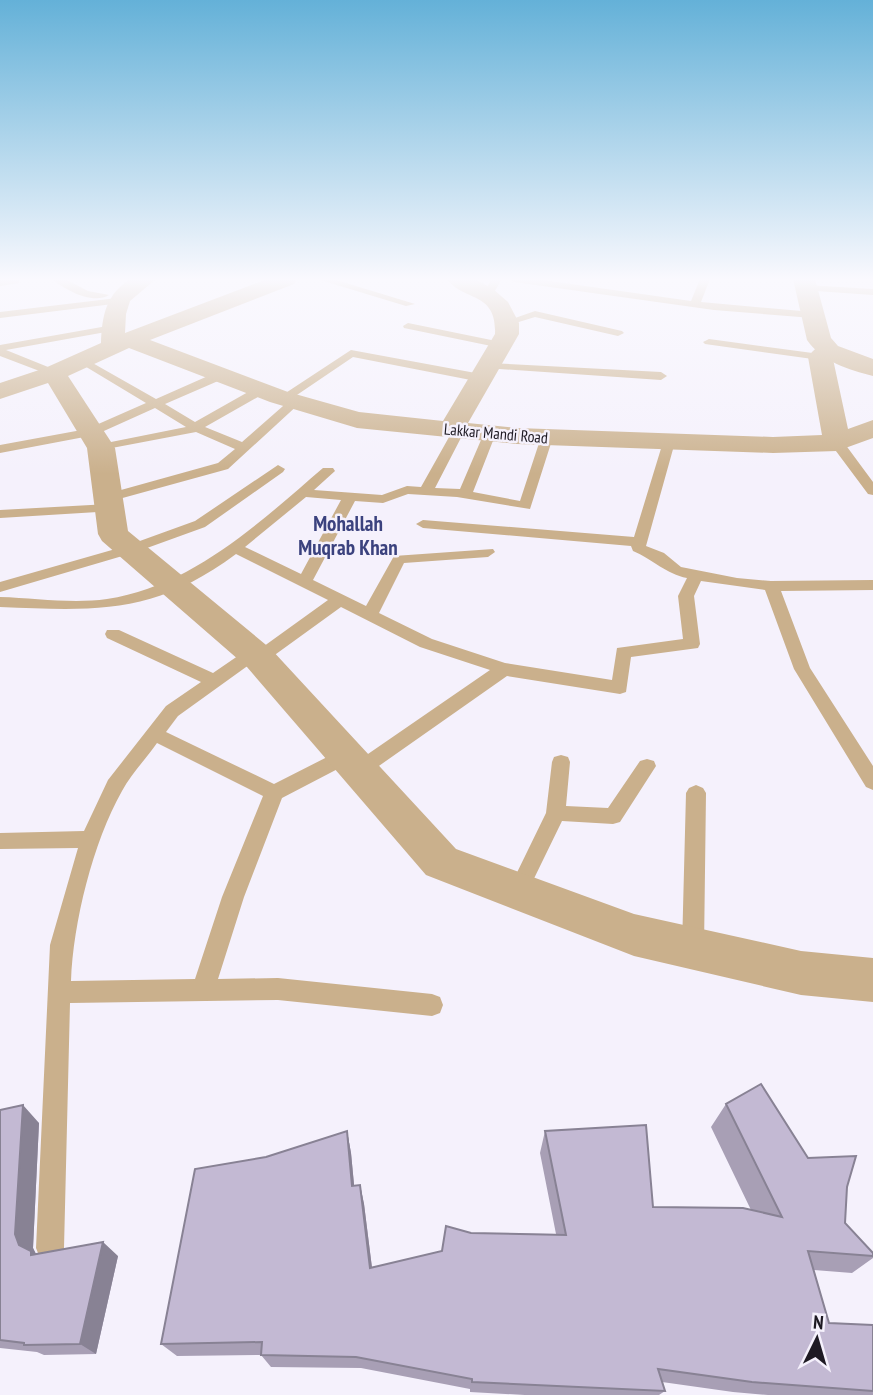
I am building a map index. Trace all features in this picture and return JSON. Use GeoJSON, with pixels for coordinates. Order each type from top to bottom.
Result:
{"type":"FeatureCollection","features":[{"type":"Feature","properties":{"kind":"street"},"geometry":{"type":"LineString","coordinates":[[0,391],[68,367],[108,344]]}},
{"type":"Feature","properties":{"kind":"street","name":"Lakkar Mandi Road"},"geometry":{"type":"LineString","coordinates":[[136,344],[280,397],[357,420],[547,437],[773,445],[837,443],[873,428]]}},
{"type":"Feature","properties":{"kind":"street"},"geometry":{"type":"LineString","coordinates":[[455,430],[501,344]]}},
{"type":"Feature","properties":{"kind":"street"},"geometry":{"type":"LineString","coordinates":[[820,344],[837,443]]}},
{"type":"Feature","properties":{"kind":"street"},"geometry":{"type":"LineString","coordinates":[[824,354],[872,367]]}},
{"type":"Feature","properties":{"kind":"street"},"geometry":{"type":"LineString","coordinates":[[68,367],[96,440],[113,534],[257,656],[441,862],[634,935],[801,973],[873,981]]}},
{"type":"Feature","properties":{"kind":"lane"},"geometry":{"type":"LineString","coordinates":[[0,350],[59,344]]}},
{"type":"Feature","properties":{"kind":"lane"},"geometry":{"type":"LineString","coordinates":[[448,344],[490,363]]}},
{"type":"Feature","properties":{"kind":"lane"},"geometry":{"type":"LineString","coordinates":[[729,344],[824,354]]}},
{"type":"Feature","properties":{"kind":"lane"},"geometry":{"type":"LineString","coordinates":[[0,350],[68,367],[156,403],[195,427],[244,448]]}},
{"type":"Feature","properties":{"kind":"lane"},"geometry":{"type":"LineString","coordinates":[[0,449],[195,427],[280,397],[351,353],[661,376]]}},
{"type":"Feature","properties":{"kind":"lane"},"geometry":{"type":"LineString","coordinates":[[96,440],[156,403],[221,375]]}},
{"type":"Feature","properties":{"kind":"lane"},"geometry":{"type":"LineString","coordinates":[[0,514],[108,503],[223,466],[244,448],[280,397]]}},
{"type":"Feature","properties":{"kind":"lane"},"geometry":{"type":"LineString","coordinates":[[426,491],[455,430]]}},
{"type":"Feature","properties":{"kind":"lane"},"geometry":{"type":"LineString","coordinates":[[465,494],[490,433]]}},
{"type":"Feature","properties":{"kind":"lane"},"geometry":{"type":"LineString","coordinates":[[518,532],[547,437]]}},
{"type":"Feature","properties":{"kind":"lane"},"geometry":{"type":"LineString","coordinates":[[669,442],[638,548],[659,556],[676,571],[696,575],[771,586],[873,584]]}},
{"type":"Feature","properties":{"kind":"lane"},"geometry":{"type":"LineString","coordinates":[[837,443],[873,491]]}},
{"type":"Feature","properties":{"kind":"lane"},"geometry":{"type":"LineString","coordinates":[[0,587],[131,549],[200,524],[278,470]]}},
{"type":"Feature","properties":{"kind":"lane"},"geometry":{"type":"LineString","coordinates":[[0,602],[107,604],[173,585],[236,548],[328,471]]}},
{"type":"Feature","properties":{"kind":"lane"},"geometry":{"type":"LineString","coordinates":[[302,493],[383,499],[407,490],[426,491],[465,494],[525,506]]}},
{"type":"Feature","properties":{"kind":"lane"},"geometry":{"type":"LineString","coordinates":[[304,583],[350,497]]}},
{"type":"Feature","properties":{"kind":"lane"},"geometry":{"type":"LineString","coordinates":[[423,524],[640,542]]}},
{"type":"Feature","properties":{"kind":"lane"},"geometry":{"type":"LineString","coordinates":[[236,548],[426,643],[504,669],[620,688],[623,652],[692,645],[686,596],[696,575]]}},
{"type":"Feature","properties":{"kind":"lane"},"geometry":{"type":"LineString","coordinates":[[369,616],[399,559],[488,552]]}},
{"type":"Feature","properties":{"kind":"lane"},"geometry":{"type":"LineString","coordinates":[[771,586],[802,669],[873,782]]}},
{"type":"Feature","properties":{"kind":"lane"},"geometry":{"type":"LineString","coordinates":[[50,1248],[61,945],[90,839],[115,786],[172,711],[338,601]]}},
{"type":"Feature","properties":{"kind":"lane"},"geometry":{"type":"LineString","coordinates":[[113,634],[214,681]]}},
{"type":"Feature","properties":{"kind":"lane"},"geometry":{"type":"LineString","coordinates":[[155,734],[274,793],[353,763],[504,669]]}},
{"type":"Feature","properties":{"kind":"lane"},"geometry":{"type":"LineString","coordinates":[[518,891],[556,813],[561,762]]}},
{"type":"Feature","properties":{"kind":"lane"},"geometry":{"type":"LineString","coordinates":[[556,813],[613,816],[647,766]]}},
{"type":"Feature","properties":{"kind":"lane"},"geometry":{"type":"LineString","coordinates":[[203,989],[233,897],[274,793]]}},
{"type":"Feature","properties":{"kind":"lane"},"geometry":{"type":"LineString","coordinates":[[693,948],[696,793]]}},
{"type":"Feature","properties":{"kind":"lane"},"geometry":{"type":"LineString","coordinates":[[0,841],[90,839]]}},
{"type":"Feature","properties":{"kind":"lane"},"geometry":{"type":"LineString","coordinates":[[60,992],[278,989],[432,1005]]}},
{"type":"Feature","properties":{"kind":"building"},"geometry":{"type":"Polygon","coordinates":[[[761,1084],[808,1158],[856,1156],[847,1187],[845,1223],[873,1256],[808,1251],[829,1323],[873,1325],[873,1391],[752,1382],[658,1369],[665,1391],[472,1382],[472,1379],[356,1357],[261,1355],[262,1342],[161,1344],[195,1169],[266,1157],[347,1131],[352,1186],[360,1185],[370,1268],[442,1251],[446,1226],[471,1233],[566,1235],[545,1131],[646,1125],[653,1207],[743,1208],[782,1217],[726,1104],[761,1084]]]}},
{"type":"Feature","properties":{"kind":"building"},"geometry":{"type":"Polygon","coordinates":[[[23,1105],[15,1234],[19,1245],[31,1251],[31,1255],[103,1242],[80,1344],[24,1345],[0,1340],[0,1110],[23,1105]]]}},
{"type":"Feature","properties":{"kind":"district","name":"Mohallah Muqrab Khan"},"geometry":{"type":"Point","coordinates":[348,536]}}]}
